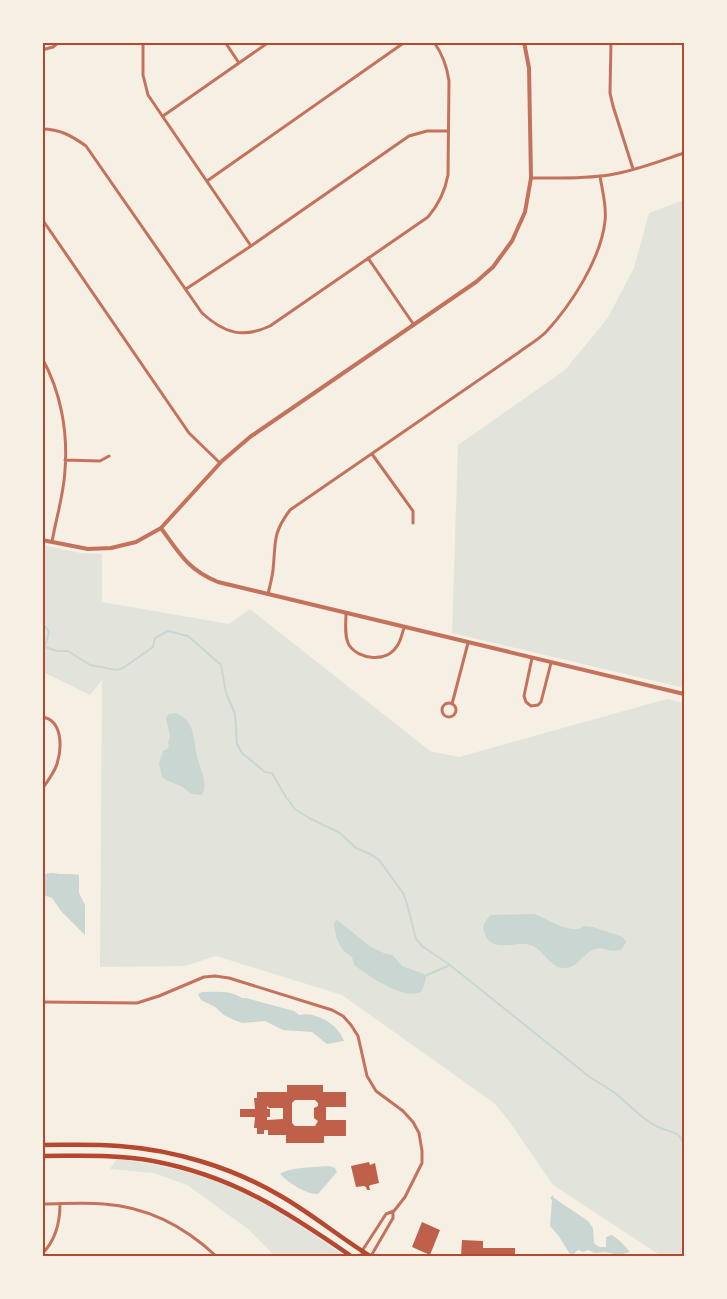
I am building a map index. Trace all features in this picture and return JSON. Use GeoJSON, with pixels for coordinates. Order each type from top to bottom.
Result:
{"type":"FeatureCollection","features":[{"type":"Feature","properties":{"kind":"main road"},"geometry":{"type":"LineString","coordinates":[[42,1145],[120,1146],[177,1155],[208,1164],[239,1175],[277,1194],[362,1254],[371,1256]]}},
{"type":"Feature","properties":{"kind":"main road"},"geometry":{"type":"LineString","coordinates":[[42,1156],[120,1157],[185,1168],[222,1180],[251,1193],[283,1210],[351,1256]]}},
{"type":"Feature","properties":{"kind":"street"},"geometry":{"type":"LineString","coordinates":[[42,50],[53,47],[58,42]]}},
{"type":"Feature","properties":{"kind":"street"},"geometry":{"type":"LineString","coordinates":[[143,42],[144,84],[148,95],[251,246]]}},
{"type":"Feature","properties":{"kind":"street"},"geometry":{"type":"LineString","coordinates":[[224,42],[238,63]]}},
{"type":"Feature","properties":{"kind":"street"},"geometry":{"type":"LineString","coordinates":[[163,116],[269,42]]}},
{"type":"Feature","properties":{"kind":"street"},"geometry":{"type":"LineString","coordinates":[[207,181],[405,42]]}},
{"type":"Feature","properties":{"kind":"street"},"geometry":{"type":"LineString","coordinates":[[42,129],[53,129],[63,132],[86,146],[202,313],[212,322],[234,332],[258,332],[270,326],[428,217],[438,204],[446,189],[448,176],[449,81],[442,53],[434,42]]}},
{"type":"Feature","properties":{"kind":"street"},"geometry":{"type":"LineString","coordinates":[[42,540],[88,549],[111,548],[136,542],[161,528],[220,464],[250,437],[476,282],[493,267],[512,241],[525,212],[531,178],[529,68],[524,42]]}},
{"type":"Feature","properties":{"kind":"street"},"geometry":{"type":"LineString","coordinates":[[611,42],[610,93],[612,106],[633,169]]}},
{"type":"Feature","properties":{"kind":"street"},"geometry":{"type":"LineString","coordinates":[[186,289],[408,136],[427,131],[448,131]]}},
{"type":"Feature","properties":{"kind":"street"},"geometry":{"type":"LineString","coordinates":[[531,178],[600,176],[633,169],[684,153]]}},
{"type":"Feature","properties":{"kind":"street"},"geometry":{"type":"LineString","coordinates":[[268,595],[273,571],[275,537],[281,522],[290,510],[518,353],[545,333],[562,312],[585,277],[602,234],[605,208],[600,176]]}},
{"type":"Feature","properties":{"kind":"street"},"geometry":{"type":"LineString","coordinates":[[42,219],[189,433],[220,464]]}},
{"type":"Feature","properties":{"kind":"street"},"geometry":{"type":"LineString","coordinates":[[368,258],[414,325]]}},
{"type":"Feature","properties":{"kind":"street"},"geometry":{"type":"LineString","coordinates":[[42,358],[52,378],[64,422],[66,460],[52,542]]}},
{"type":"Feature","properties":{"kind":"street"},"geometry":{"type":"LineString","coordinates":[[372,454],[413,511],[413,523]]}},
{"type":"Feature","properties":{"kind":"street"},"geometry":{"type":"LineString","coordinates":[[66,460],[100,461],[109,456]]}},
{"type":"Feature","properties":{"kind":"street"},"geometry":{"type":"LineString","coordinates":[[161,528],[188,564],[205,577],[218,582],[684,694]]}},
{"type":"Feature","properties":{"kind":"street"},"geometry":{"type":"LineString","coordinates":[[346,613],[346,638],[350,646],[365,657],[372,658],[390,653],[397,647],[404,628]]}},
{"type":"Feature","properties":{"kind":"street"},"geometry":{"type":"LineString","coordinates":[[452,704],[468,643]]}},
{"type":"Feature","properties":{"kind":"street"},"geometry":{"type":"LineString","coordinates":[[532,658],[524,696],[526,702],[533,706],[538,705],[540,702],[550,662]]}},
{"type":"Feature","properties":{"kind":"street"},"geometry":{"type":"LineString","coordinates":[[447,704],[452,704],[456,709],[456,713],[451,717],[446,716],[442,711],[443,707],[447,704]]}},
{"type":"Feature","properties":{"kind":"street"},"geometry":{"type":"LineString","coordinates":[[42,716],[49,718],[55,723],[60,735],[57,766],[42,789]]}},
{"type":"Feature","properties":{"kind":"street"},"geometry":{"type":"LineString","coordinates":[[42,1002],[137,1002],[159,996],[204,977],[215,976],[229,978],[332,1010],[343,1016],[352,1025],[358,1036],[367,1076],[376,1091],[403,1111],[413,1122],[419,1133],[422,1151],[422,1163],[415,1179],[405,1197],[394,1211],[393,1218],[371,1256]]}},
{"type":"Feature","properties":{"kind":"street"},"geometry":{"type":"LineString","coordinates":[[42,1204],[106,1204],[150,1214],[183,1230],[216,1256]]}},
{"type":"Feature","properties":{"kind":"street"},"geometry":{"type":"LineString","coordinates":[[42,1254],[53,1240],[57,1231],[60,1204]]}},
{"type":"Feature","properties":{"kind":"street"},"geometry":{"type":"LineString","coordinates":[[362,1254],[386,1214],[394,1211]]}},
{"type":"Feature","properties":{"kind":"shaded area"},"geometry":{"type":"Polygon","coordinates":[[[684,200],[684,688],[452,633],[458,445],[565,370],[607,319],[634,268],[649,213],[684,200]]]}},
{"type":"Feature","properties":{"kind":"shaded area"},"geometry":{"type":"Polygon","coordinates":[[[42,545],[81,553],[102,554],[102,602],[229,624],[250,609],[430,751],[459,757],[667,699],[684,703],[684,1256],[661,1256],[553,1185],[509,1121],[494,1103],[342,995],[216,956],[185,966],[100,967],[102,680],[90,695],[43,672],[42,545]]]}},
{"type":"Feature","properties":{"kind":"shaded area"},"geometry":{"type":"Polygon","coordinates":[[[175,713],[182,716],[191,726],[196,753],[203,775],[204,791],[201,795],[192,794],[181,786],[162,777],[159,763],[163,751],[169,748],[170,736],[166,718],[169,714],[175,713]]]}},
{"type":"Feature","properties":{"kind":"shaded area"},"geometry":{"type":"Polygon","coordinates":[[[43,874],[79,875],[79,893],[85,905],[85,935],[61,911],[52,898],[43,895],[43,874]]]}},
{"type":"Feature","properties":{"kind":"shaded area"},"geometry":{"type":"Polygon","coordinates":[[[535,914],[567,928],[593,927],[623,937],[626,942],[621,950],[595,949],[572,966],[563,968],[555,965],[533,946],[527,944],[494,944],[489,940],[483,928],[484,923],[491,915],[535,914]]]}},
{"type":"Feature","properties":{"kind":"shaded area"},"geometry":{"type":"Polygon","coordinates":[[[337,920],[371,947],[393,955],[402,966],[424,974],[426,979],[422,991],[406,993],[397,991],[354,965],[352,957],[341,947],[337,938],[334,923],[337,920]]]}},
{"type":"Feature","properties":{"kind":"shaded area"},"geometry":{"type":"Polygon","coordinates":[[[202,992],[237,995],[242,998],[294,1011],[299,1015],[306,1014],[319,1017],[332,1025],[344,1041],[327,1044],[312,1032],[283,1030],[265,1021],[243,1023],[234,1020],[201,1000],[198,994],[202,992]]]}},
{"type":"Feature","properties":{"kind":"shaded area"},"geometry":{"type":"Polygon","coordinates":[[[117,1159],[188,1172],[240,1190],[279,1212],[345,1256],[275,1256],[248,1229],[187,1185],[154,1173],[110,1169],[117,1159]]]}},
{"type":"Feature","properties":{"kind":"shaded area"},"geometry":{"type":"Polygon","coordinates":[[[329,1166],[335,1168],[337,1172],[318,1194],[313,1194],[298,1187],[280,1174],[296,1169],[329,1166]]]}},
{"type":"Feature","properties":{"kind":"shaded area"},"geometry":{"type":"Polygon","coordinates":[[[553,1195],[554,1198],[588,1221],[593,1228],[594,1243],[599,1247],[606,1247],[606,1237],[612,1235],[630,1252],[618,1255],[578,1250],[574,1254],[570,1254],[550,1226],[552,1200],[550,1198],[553,1195]]]}},
{"type":"Feature","properties":{"kind":"building"},"geometry":{"type":"Polygon","coordinates":[[[287,1085],[323,1085],[323,1092],[346,1092],[346,1107],[326,1107],[326,1120],[346,1120],[346,1136],[324,1136],[324,1143],[286,1143],[286,1135],[268,1135],[268,1130],[264,1130],[264,1134],[257,1134],[257,1128],[254,1128],[255,1117],[240,1117],[240,1109],[255,1109],[254,1098],[257,1098],[257,1092],[287,1092],[287,1085]],[[295,1100],[292,1103],[292,1123],[295,1126],[315,1126],[318,1121],[314,1118],[314,1108],[318,1106],[318,1103],[315,1100],[295,1100]],[[267,1106],[267,1109],[270,1109],[270,1117],[267,1117],[267,1120],[283,1119],[283,1108],[269,1108],[267,1106]]]}},
{"type":"Feature","properties":{"kind":"building"},"geometry":{"type":"Polygon","coordinates":[[[369,1162],[370,1165],[375,1163],[379,1183],[369,1186],[370,1190],[367,1190],[364,1186],[356,1187],[351,1166],[369,1162]]]}},
{"type":"Feature","properties":{"kind":"building"},"geometry":{"type":"Polygon","coordinates":[[[422,1222],[440,1230],[430,1255],[412,1247],[422,1222]]]}},
{"type":"Feature","properties":{"kind":"building"},"geometry":{"type":"Polygon","coordinates":[[[462,1240],[483,1241],[483,1248],[515,1248],[515,1256],[461,1256],[462,1240]]]}},
{"type":"Feature","properties":{"kind":"waterway"},"geometry":{"type":"LineString","coordinates":[[42,627],[45,626],[49,632],[45,647],[57,651],[68,651],[90,665],[117,670],[123,668],[153,647],[155,638],[168,631],[188,636],[221,665],[226,693],[235,714],[237,744],[242,753],[265,772],[272,773],[295,809],[340,833],[356,848],[379,860],[403,893],[416,939],[422,946],[450,965],[591,1078],[615,1093],[646,1120],[678,1135],[684,1147]]}},
{"type":"Feature","properties":{"kind":"waterway"},"geometry":{"type":"LineString","coordinates":[[425,976],[450,965]]}}]}
